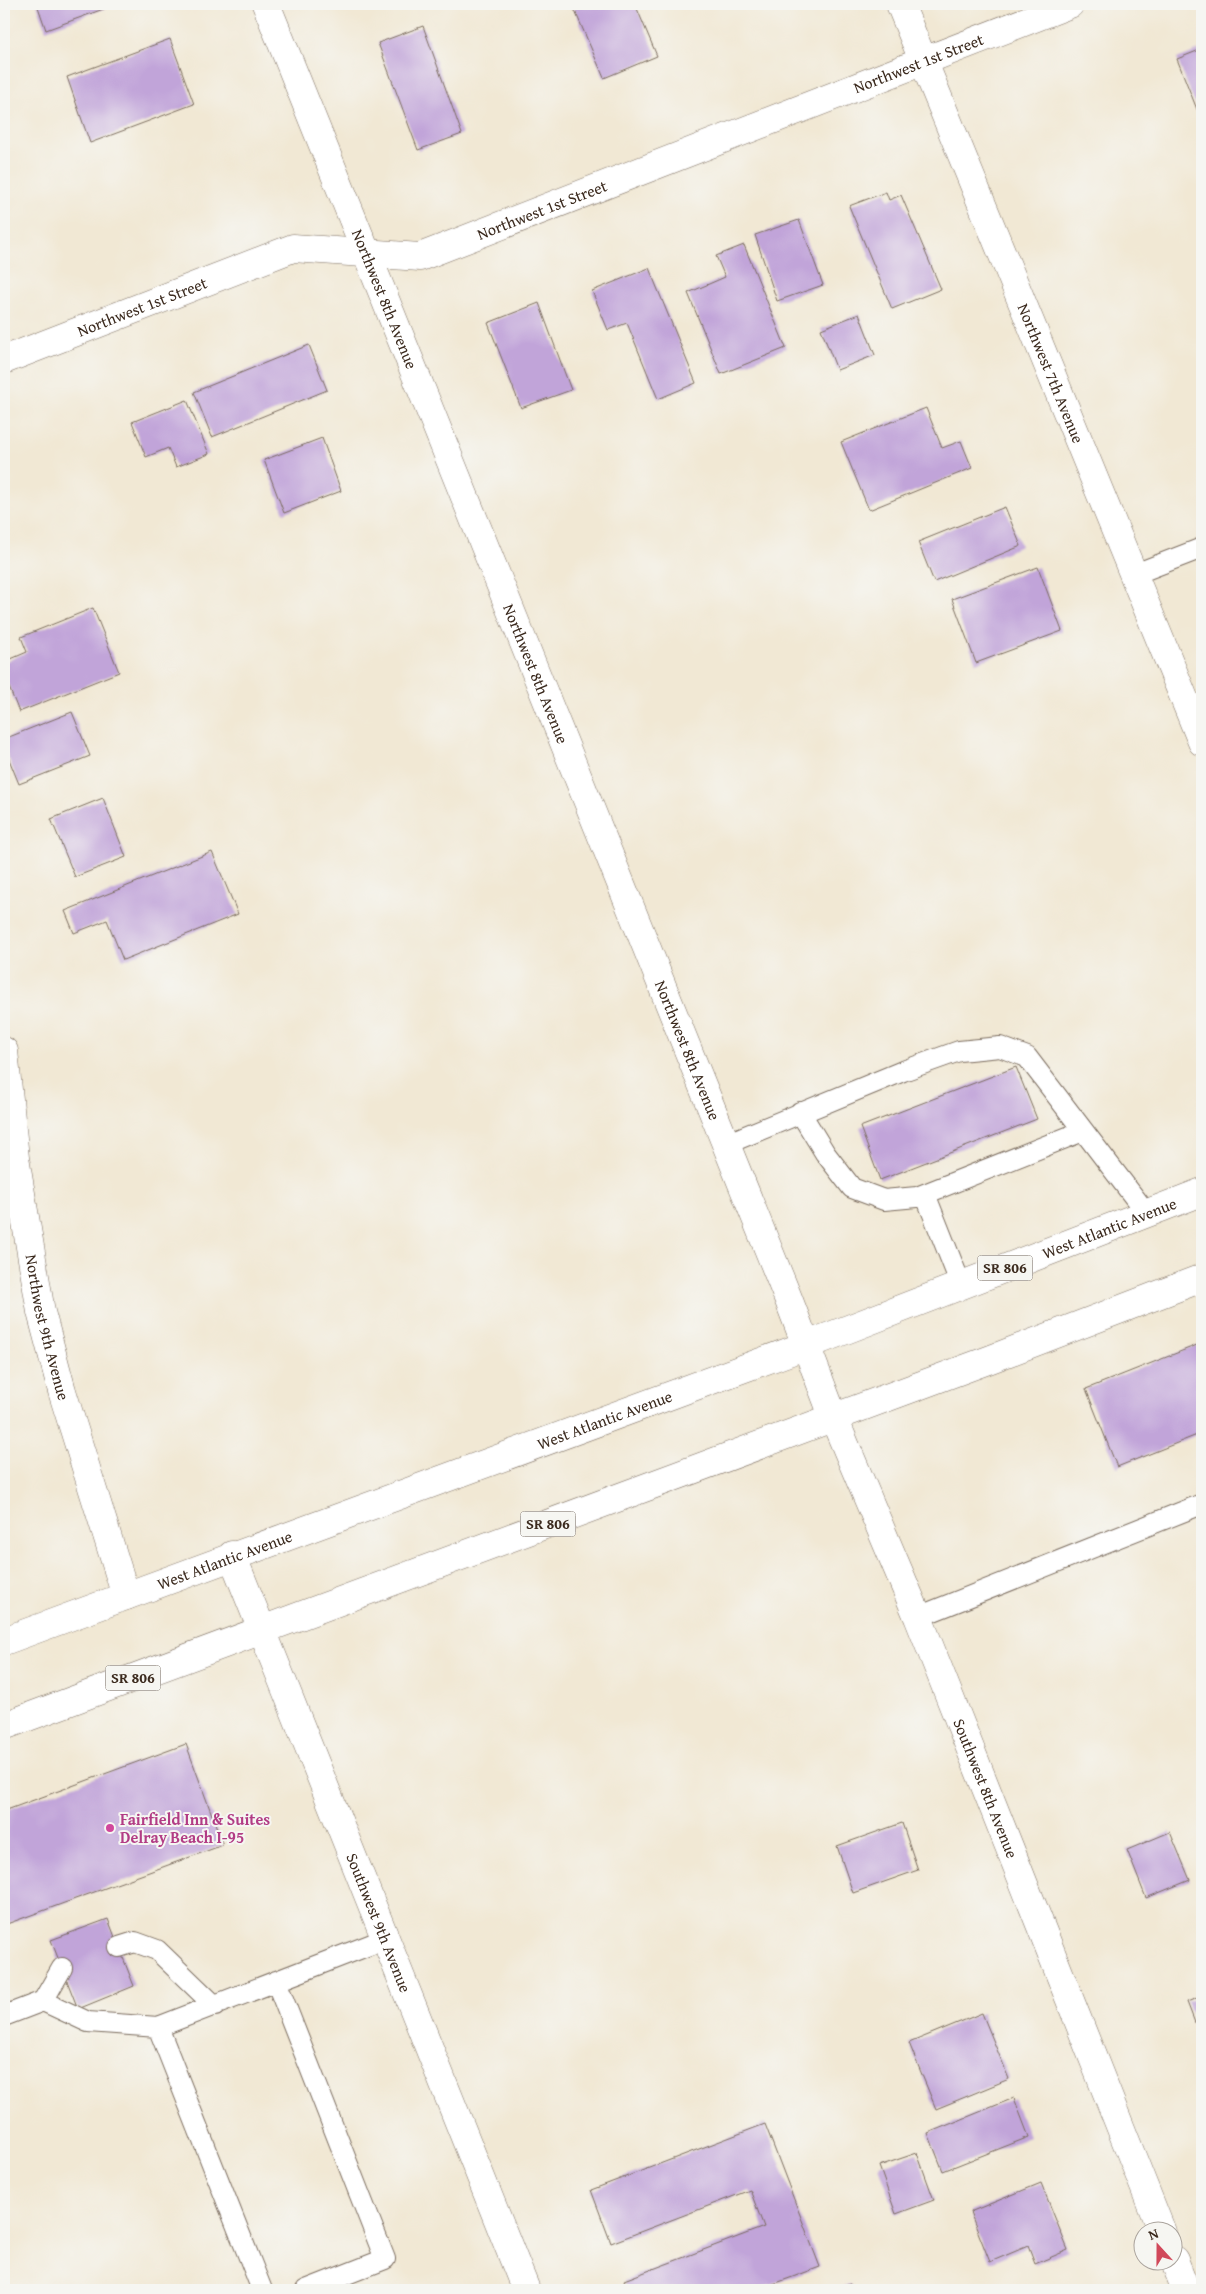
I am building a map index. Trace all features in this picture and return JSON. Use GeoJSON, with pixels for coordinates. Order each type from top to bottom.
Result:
{"type":"FeatureCollection","features":[{"type":"Feature","properties":{"kind":"street","name":"Northwest 8th Avenue"},"geometry":{"type":"LineString","coordinates":[[266,4],[807,1345]]}},
{"type":"Feature","properties":{"kind":"street","name":"Northwest 7th Avenue"},"geometry":{"type":"LineString","coordinates":[[900,4],[1202,742]]}},
{"type":"Feature","properties":{"kind":"street","name":"Northwest 1st Street"},"geometry":{"type":"LineString","coordinates":[[4,360],[293,248],[420,257],[1070,4]]}},
{"type":"Feature","properties":{"kind":"street","name":"Northwest 9th Avenue"},"geometry":{"type":"LineString","coordinates":[[4,1051],[14,1158],[41,1312],[62,1391],[126,1596]]}},
{"type":"Feature","properties":{"kind":"street","name":"West Atlantic Avenue"},"geometry":{"type":"LineString","coordinates":[[4,1641],[807,1345],[1202,1192]]}},
{"type":"Feature","properties":{"kind":"street","name":"SR 806"},"geometry":{"type":"LineString","coordinates":[[4,1726],[263,1631],[833,1416],[991,1359],[1202,1278]]}},
{"type":"Feature","properties":{"kind":"street","name":"Southwest 8th Avenue"},"geometry":{"type":"LineString","coordinates":[[807,1345],[833,1416],[918,1617],[1158,2222]]}},
{"type":"Feature","properties":{"kind":"street","name":"Southwest 9th Avenue"},"geometry":{"type":"LineString","coordinates":[[232,1556],[526,2290]]}},
{"type":"Feature","properties":{"kind":"street"},"geometry":{"type":"LineString","coordinates":[[1179,2272],[1186,2290]]}},
{"type":"Feature","properties":{"kind":"lane"},"geometry":{"type":"LineString","coordinates":[[1134,574],[1202,548]]}},
{"type":"Feature","properties":{"kind":"lane"},"geometry":{"type":"LineString","coordinates":[[726,1144],[800,1112],[959,1051],[1000,1047],[1027,1057],[1147,1214]]}},
{"type":"Feature","properties":{"kind":"lane"},"geometry":{"type":"LineString","coordinates":[[800,1112],[825,1153],[852,1188],[884,1200],[917,1197],[1083,1131]]}},
{"type":"Feature","properties":{"kind":"lane"},"geometry":{"type":"LineString","coordinates":[[925,1194],[961,1285]]}},
{"type":"Feature","properties":{"kind":"lane"},"geometry":{"type":"LineString","coordinates":[[918,1617],[1202,1504]]}},
{"type":"Feature","properties":{"kind":"lane"},"geometry":{"type":"LineString","coordinates":[[43,2001],[88,2022],[158,2027],[385,1939]]}},
{"type":"Feature","properties":{"kind":"lane"},"geometry":{"type":"LineString","coordinates":[[118,1947],[135,1942],[157,1950],[215,2006]]}},
{"type":"Feature","properties":{"kind":"lane"},"geometry":{"type":"LineString","coordinates":[[4,2016],[43,2001],[62,1968]]}},
{"type":"Feature","properties":{"kind":"lane"},"geometry":{"type":"LineString","coordinates":[[276,1981],[386,2260],[306,2290]]}},
{"type":"Feature","properties":{"kind":"lane"},"geometry":{"type":"LineString","coordinates":[[158,2027],[262,2290]]}},
{"type":"Feature","properties":{"kind":"building"},"geometry":{"type":"Polygon","coordinates":[[[37,4],[117,4],[46,30],[37,4]]]}},
{"type":"Feature","properties":{"kind":"building"},"geometry":{"type":"Polygon","coordinates":[[[572,4],[635,4],[657,56],[604,78],[572,4]]]}},
{"type":"Feature","properties":{"kind":"building"},"geometry":{"type":"Polygon","coordinates":[[[423,26],[462,134],[418,150],[378,43],[423,26]]]}},
{"type":"Feature","properties":{"kind":"building"},"geometry":{"type":"Polygon","coordinates":[[[170,39],[194,104],[90,143],[67,77],[170,39]]]}},
{"type":"Feature","properties":{"kind":"building"},"geometry":{"type":"Polygon","coordinates":[[[1202,49],[1202,122],[1177,59],[1202,49]]]}},
{"type":"Feature","properties":{"kind":"building"},"geometry":{"type":"Polygon","coordinates":[[[886,192],[889,200],[901,195],[941,289],[892,309],[849,206],[886,192]]]}},
{"type":"Feature","properties":{"kind":"building"},"geometry":{"type":"Polygon","coordinates":[[[799,220],[823,285],[777,301],[755,235],[799,220]]]}},
{"type":"Feature","properties":{"kind":"building"},"geometry":{"type":"Polygon","coordinates":[[[744,245],[786,348],[721,374],[688,293],[725,277],[716,256],[744,245]]]}},
{"type":"Feature","properties":{"kind":"building"},"geometry":{"type":"Polygon","coordinates":[[[649,268],[696,383],[658,399],[627,323],[608,330],[592,291],[649,268]]]}},
{"type":"Feature","properties":{"kind":"building"},"geometry":{"type":"Polygon","coordinates":[[[539,303],[571,390],[521,408],[488,323],[539,303]]]}},
{"type":"Feature","properties":{"kind":"building"},"geometry":{"type":"Polygon","coordinates":[[[859,314],[875,355],[837,370],[821,329],[859,314]]]}},
{"type":"Feature","properties":{"kind":"building"},"geometry":{"type":"Polygon","coordinates":[[[309,345],[327,390],[212,437],[194,392],[309,345]]]}},
{"type":"Feature","properties":{"kind":"building"},"geometry":{"type":"Polygon","coordinates":[[[187,400],[209,454],[176,467],[168,448],[146,457],[132,422],[187,400]]]}},
{"type":"Feature","properties":{"kind":"building"},"geometry":{"type":"Polygon","coordinates":[[[926,408],[942,448],[961,441],[972,468],[869,510],[841,442],[926,408]]]}},
{"type":"Feature","properties":{"kind":"building"},"geometry":{"type":"Polygon","coordinates":[[[322,438],[341,491],[284,513],[264,460],[322,438]]]}},
{"type":"Feature","properties":{"kind":"building"},"geometry":{"type":"Polygon","coordinates":[[[1005,507],[1021,546],[934,582],[918,542],[1005,507]]]}},
{"type":"Feature","properties":{"kind":"building"},"geometry":{"type":"Polygon","coordinates":[[[1038,567],[1062,631],[976,663],[952,599],[1038,567]]]}},
{"type":"Feature","properties":{"kind":"building"},"geometry":{"type":"Polygon","coordinates":[[[93,608],[119,672],[19,712],[4,675],[4,662],[27,652],[21,637],[93,608]]]}},
{"type":"Feature","properties":{"kind":"building"},"geometry":{"type":"Polygon","coordinates":[[[72,712],[90,756],[19,784],[4,747],[4,739],[72,712]]]}},
{"type":"Feature","properties":{"kind":"building"},"geometry":{"type":"Polygon","coordinates":[[[103,798],[126,857],[75,877],[51,819],[103,798]]]}},
{"type":"Feature","properties":{"kind":"building"},"geometry":{"type":"Polygon","coordinates":[[[212,852],[238,914],[123,960],[107,920],[74,933],[65,911],[212,852]]]}},
{"type":"Feature","properties":{"kind":"building"},"geometry":{"type":"Polygon","coordinates":[[[1016,1067],[1037,1119],[880,1180],[860,1127],[1016,1067]]]}},
{"type":"Feature","properties":{"kind":"building"},"geometry":{"type":"Polygon","coordinates":[[[1202,1343],[1202,1433],[1117,1467],[1086,1389],[1202,1343]]]}},
{"type":"Feature","properties":{"kind":"building","name":"Fairfield Inn & Suites Delray Beach I-95"},"geometry":{"type":"Polygon","coordinates":[[[186,1744],[223,1845],[4,1925],[4,1811],[186,1744]]]}},
{"type":"Feature","properties":{"kind":"building"},"geometry":{"type":"Polygon","coordinates":[[[902,1823],[918,1870],[853,1893],[837,1846],[902,1823]]]}},
{"type":"Feature","properties":{"kind":"building"},"geometry":{"type":"Polygon","coordinates":[[[1170,1832],[1190,1880],[1146,1898],[1127,1850],[1170,1832]]]}},
{"type":"Feature","properties":{"kind":"building"},"geometry":{"type":"Polygon","coordinates":[[[108,1919],[134,1986],[78,2009],[51,1940],[108,1919]]]}},
{"type":"Feature","properties":{"kind":"building"},"geometry":{"type":"Polygon","coordinates":[[[1202,1996],[1202,2041],[1187,2002],[1202,1996]]]}},
{"type":"Feature","properties":{"kind":"building"},"geometry":{"type":"Polygon","coordinates":[[[982,2013],[1009,2079],[936,2109],[909,2043],[982,2013]]]}},
{"type":"Feature","properties":{"kind":"building"},"geometry":{"type":"Polygon","coordinates":[[[1014,2098],[1029,2137],[943,2171],[928,2133],[1014,2098]]]}},
{"type":"Feature","properties":{"kind":"building"},"geometry":{"type":"Polygon","coordinates":[[[765,2124],[820,2267],[757,2290],[628,2290],[624,2280],[764,2227],[750,2190],[611,2243],[591,2190],[765,2124]]]}},
{"type":"Feature","properties":{"kind":"building"},"geometry":{"type":"Polygon","coordinates":[[[917,2153],[934,2200],[896,2214],[879,2166],[917,2153]]]}},
{"type":"Feature","properties":{"kind":"building"},"geometry":{"type":"Polygon","coordinates":[[[1041,2183],[1068,2250],[1035,2264],[1028,2246],[990,2262],[970,2212],[1041,2183]]]}},
{"type":"Feature","properties":{"kind":"building"},"geometry":{"type":"Polygon","coordinates":[[[850,2284],[852,2290],[834,2290],[850,2284]]]}},
{"type":"Feature","properties":{"kind":"place","name":"Fairfield Inn & Suites Delray Beach I-95"},"geometry":{"type":"Point","coordinates":[110,1828]}}]}
